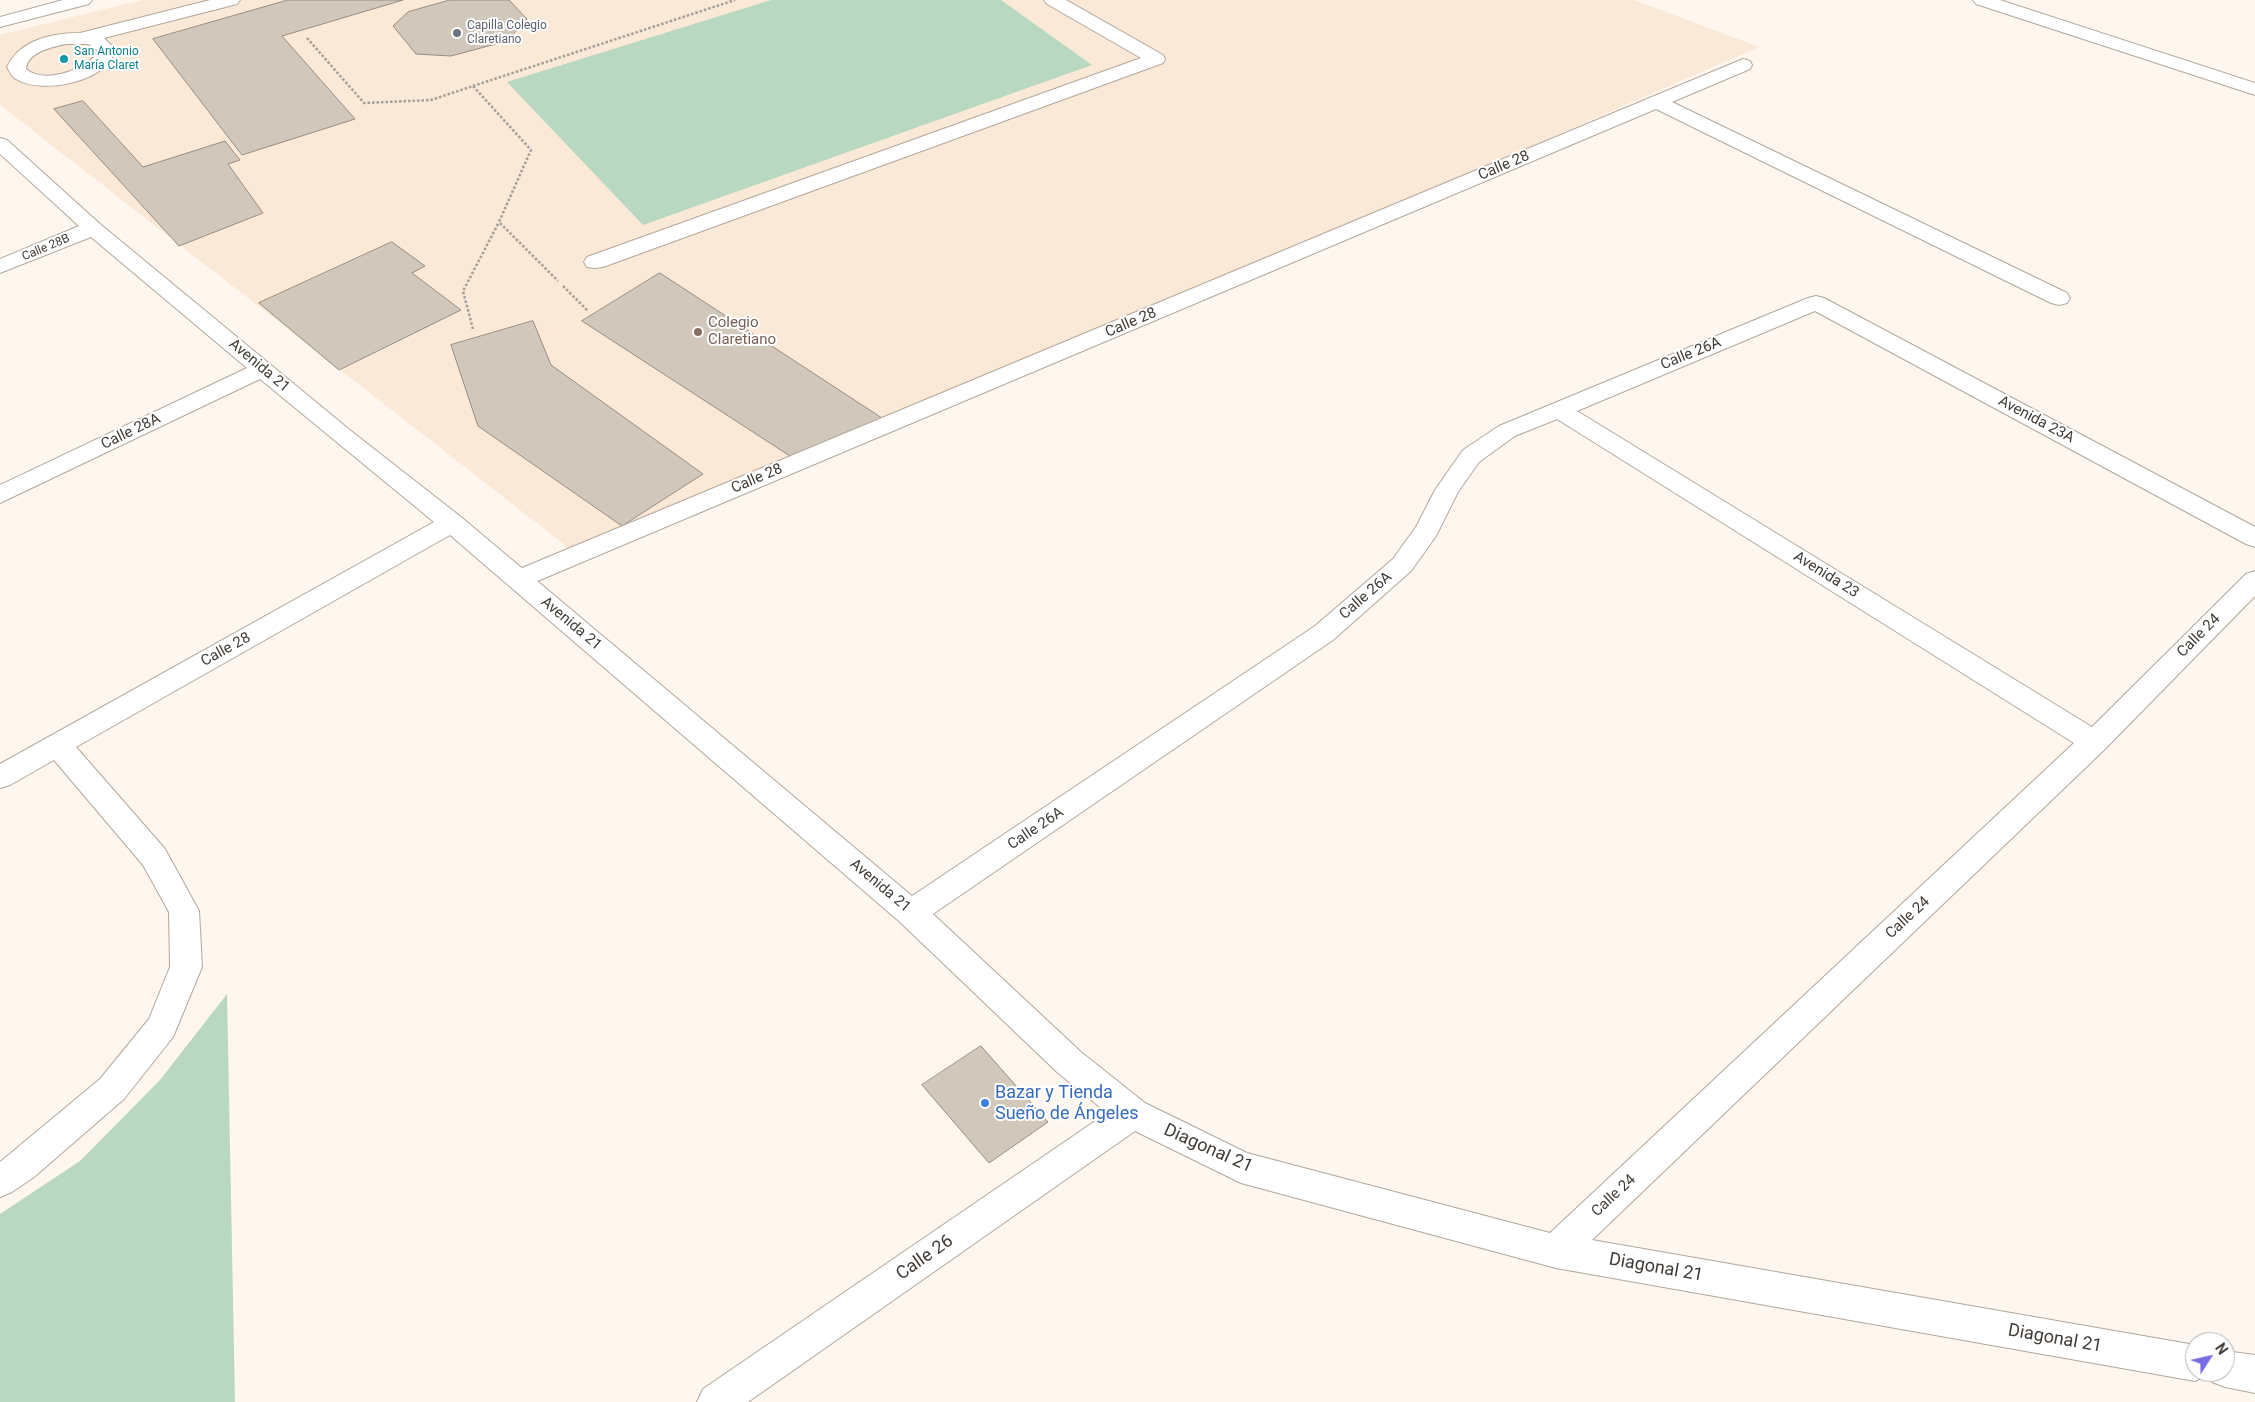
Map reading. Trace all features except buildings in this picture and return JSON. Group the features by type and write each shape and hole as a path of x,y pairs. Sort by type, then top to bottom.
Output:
{"street":[{"path":"0,22 83,0"},
{"path":"81,38 102,43 106,49 104,59 89,70 68,77 41,80 22,76 16,67 18,61 25,54 51,42 81,38 231,0"},
{"path":"596,262 1156,59 1053,0"},
{"path":"1982,0 2004,3 2255,89"},
{"path":"0,55 25,54"},
{"name":"Calle 28","path":"519,579 1743,65"},
{"path":"1657,102 2059,298"},
{"name":"Avenida 21","path":"0,144 93,228 519,579 911,913 1069,1062 1134,1114"},
{"name":"Calle 28B","path":"0,267 93,228"},
{"name":"Calle 26A","path":"911,913 1324,633 1402,565 1427,530 1447,490 1470,456 1507,431 1816,302"},
{"name":"Avenida 23A","path":"1816,302 2255,538"},
{"name":"Calle 28A","path":"0,494 263,369"},
{"name":"Avenida 23","path":"1558,409 2094,742"},
{"name":"Calle 28","path":"0,777 452,524"},
{"name":"Calle 24","path":"1556,1251 2094,742 2255,580"},
{"path":"0,1181 22,1166 112,1089 162,1027 186,967 184,911 154,857 57,744"},
{"name":"Diagonal 21","path":"1134,1114 1241,1167 1556,1251 2185,1361"},
{"name":"Calle 26","path":"716,1402 1134,1114"},
{"path":"2235,1371 2255,1374"}],"path":[{"path":"307,38 364,103 431,100 736,0"},
{"path":"473,86 531,150 499,222 463,291 473,329"},
{"path":"499,222 588,311"}],"shaded area":[{"name":"Colegio Claretiano","path":"142,0 1634,0 1759,47 583,559 0,105 0,35"}],"green space":[{"path":"771,0 1001,0 1092,65 643,225 507,82"},
{"path":"227,994 235,1402 0,1402 0,1214 80,1161 160,1080"}],"place":[{"name":"Capilla Colegio Claretiano","path":"457,33"},
{"name":"San Antonio María Claret","path":"64,59"},
{"name":"Colegio Claretiano","path":"698,332"},
{"name":"Bazar y Tienda Sueño de Ángeles","path":"985,1103"}]}
